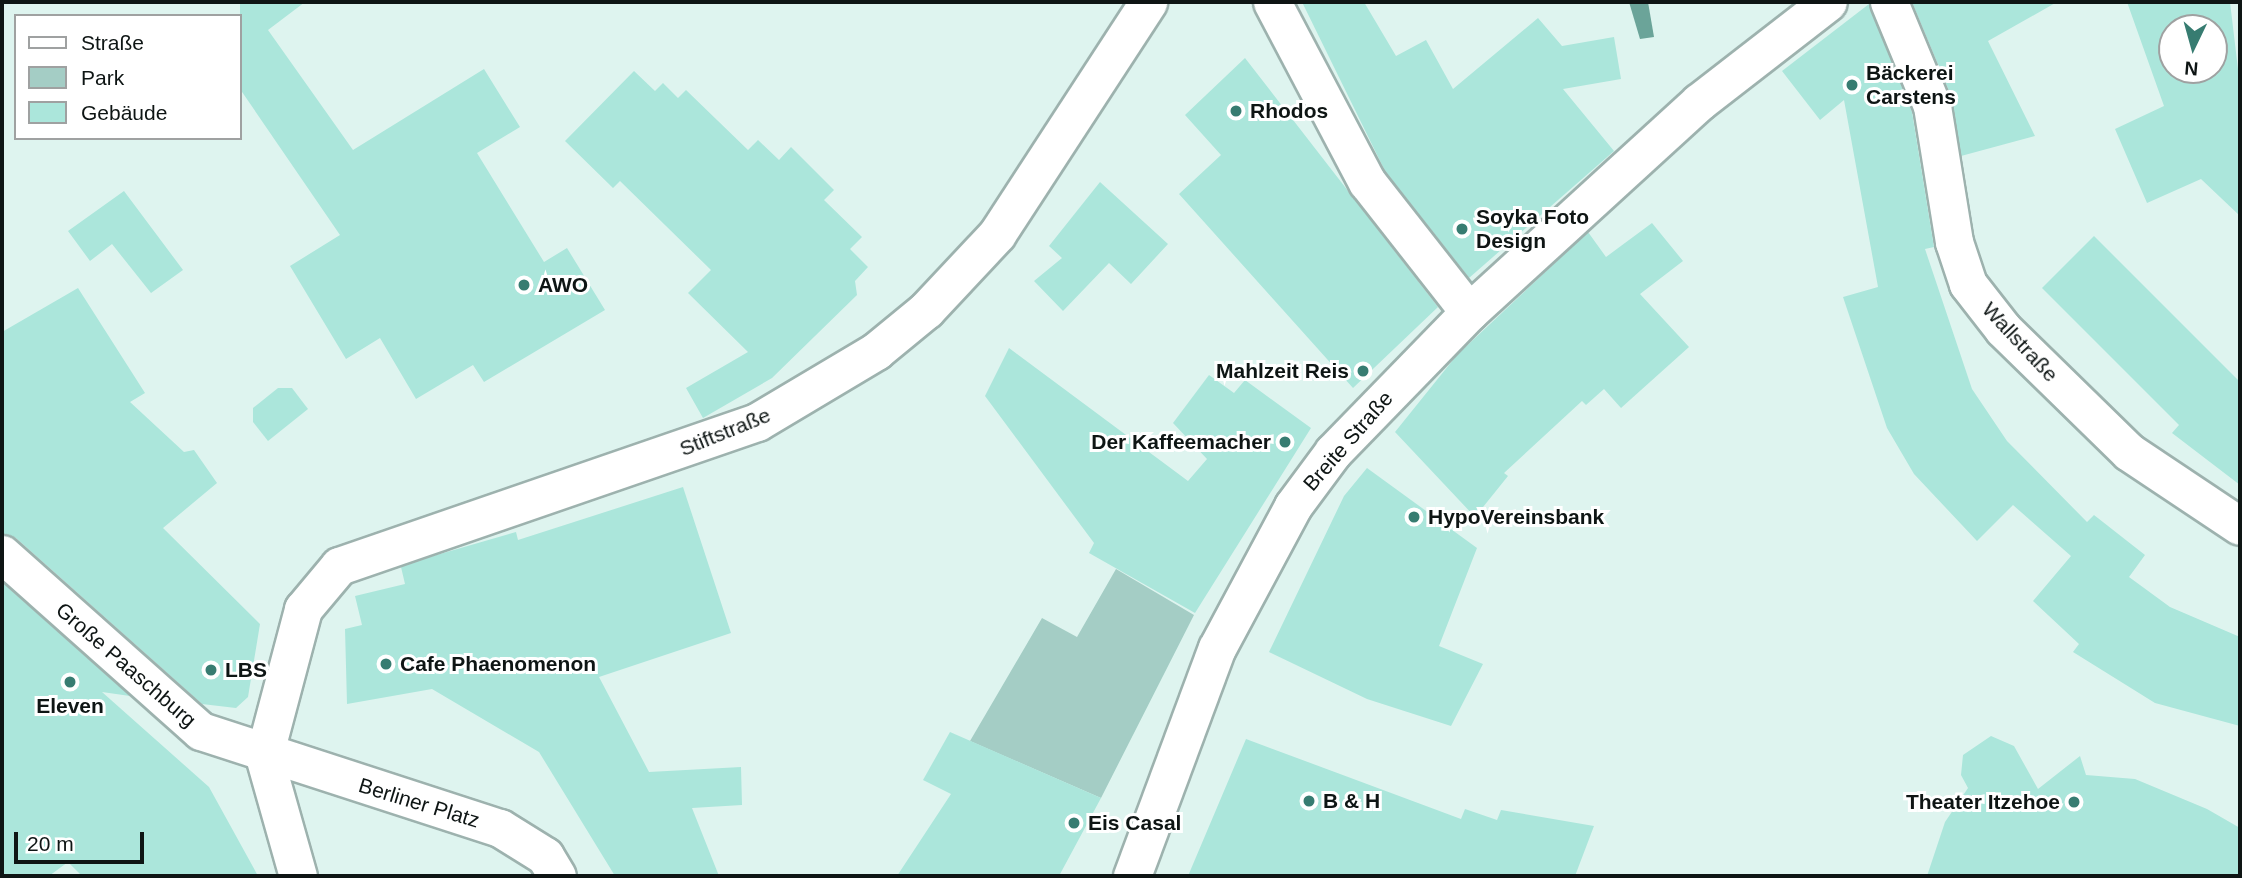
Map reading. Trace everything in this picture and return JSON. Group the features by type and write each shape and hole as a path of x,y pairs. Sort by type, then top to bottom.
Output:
{"street":[{"name":"Stiftstraße","path":"264,756 303,609 339,566 757,422 876,351 926,310 997,234 1148,2"},
{"path":"1272,2 1367,182 1469,312"},
{"name":"Breite Straße","path":"1132,876 1217,648 1293,506 1333,452 1469,312 1699,102 1828,2"},
{"name":"Wallstraße","path":"1888,2 1932,106 1954,242 1968,284 2003,329 2129,452 2240,526"},
{"name":"Große Paaschburg","path":"2,554 173,711 201,731 264,756"},
{"path":"264,756 298,876"},
{"name":"Berliner Platz","path":"264,756 500,828 545,856 557,876"}],"green space":[{"path":"1116,569 1194,615 1101,798 970,741 1042,618 1077,637"}],"shaded area":[{"path":"1629,2 1648,2 1654,37 1640,39"}],"building":[{"path":"240,2 305,2 268,30 353,150 484,69 520,127 477,153 544,262 567,248 605,310 484,382 473,365 416,399 380,338 346,359 290,266 340,235 242,92"},
{"path":"1302,2 1364,2 1396,56 1426,40 1453,89 1538,18 1562,46 1614,37 1621,79 1563,89 1614,151 1469,278 1385,171"},
{"path":"1912,2 2057,2 1988,41 2035,136 1961,156 1952,98"},
{"path":"2127,2 2230,2 2240,86 2240,216 2201,179 2147,203 2115,129 2164,106"},
{"path":"1869,4 1912,112 1934,247 1925,249 1972,389 2007,441 2087,522 2094,515 2145,555 2129,577 2170,607 2240,637 2240,726 2155,703 2073,652 2079,644 2033,601 2071,556 2013,505 1977,541 1914,474 1887,428 1843,297 1878,287 1844,100 1820,120 1782,71"},
{"path":"1245,58 1438,307 1353,388 1179,194 1221,155 1185,115"},
{"path":"634,71 655,91 663,83 678,98 686,90 748,150 758,140 779,160 791,147 834,190 824,200 862,237 850,249 868,267 855,281 857,295 772,378 703,418 686,388 748,352 688,293 711,270 620,181 613,188 565,141"},
{"path":"1100,182 1168,244 1131,284 1109,263 1063,311 1034,281 1062,258 1049,246"},
{"path":"124,191 183,270 151,293 112,244 90,261 68,231"},
{"path":"1652,223 1683,261 1640,294 1689,347 1621,408 1604,389 1586,405 1582,401 1504,473 1508,476 1475,517 1395,432 1457,355 1588,232 1606,257"},
{"path":"2094,236 2240,382 2240,485 2172,433 2179,425 2042,288"},
{"path":"78,288 145,393 130,402 184,452 194,450 217,483 163,528 260,624 248,697 236,708 202,704 16,538 2,534 2,332"},
{"path":"1009,348 1188,481 1207,459 1173,423 1209,375 1234,393 1245,380 1311,428 1195,613 1089,553 1094,543 985,396"},
{"path":"278,388 292,388 308,409 268,441 253,422 253,408"},
{"path":"1367,468 1477,548 1439,646 1483,664 1451,726 1367,699 1269,652 1344,496"},
{"path":"683,487 731,633 599,677 649,772 741,767 742,805 692,808 719,876 615,876 539,752 432,689 347,704 345,629 362,625 355,596 405,584 401,567 433,556 516,532 518,540"},
{"path":"2,582 130,696 102,692 209,787 258,876 82,876 68,862 49,876 2,876"},
{"path":"950,732 1101,798 1059,876 897,876 951,794 923,780"},
{"name":"Theater Itzehoe","path":"1991,736 2014,746 2038,789 2080,756 2086,775 2135,779 2207,809 2240,828 2240,876 1927,876 1945,822 1968,788 1961,775 1963,755"},
{"name":"B & H","path":"1246,739 1461,819 1465,809 1497,820 1501,810 1594,826 1575,876 1188,876"}],"place":[{"name":"Bäckerei Carstens","path":"1852,85"},
{"name":"Rhodos","path":"1236,111"},
{"name":"Soyka Foto Design","path":"1462,229"},
{"name":"AWO","path":"524,285"},
{"name":"Mahlzeit Reis","path":"1363,371"},
{"name":"Der Kaffeemacher","path":"1285,442"},
{"name":"HypoVereinsbank","path":"1414,517"},
{"name":"Cafe Phaenomenon","path":"386,664"},
{"name":"LBS","path":"211,670"},
{"name":"Eleven","path":"70,682"},
{"name":"B & H","path":"1309,801"},
{"name":"Theater Itzehoe","path":"2074,802"},
{"name":"Eis Casal","path":"1074,823"}]}
